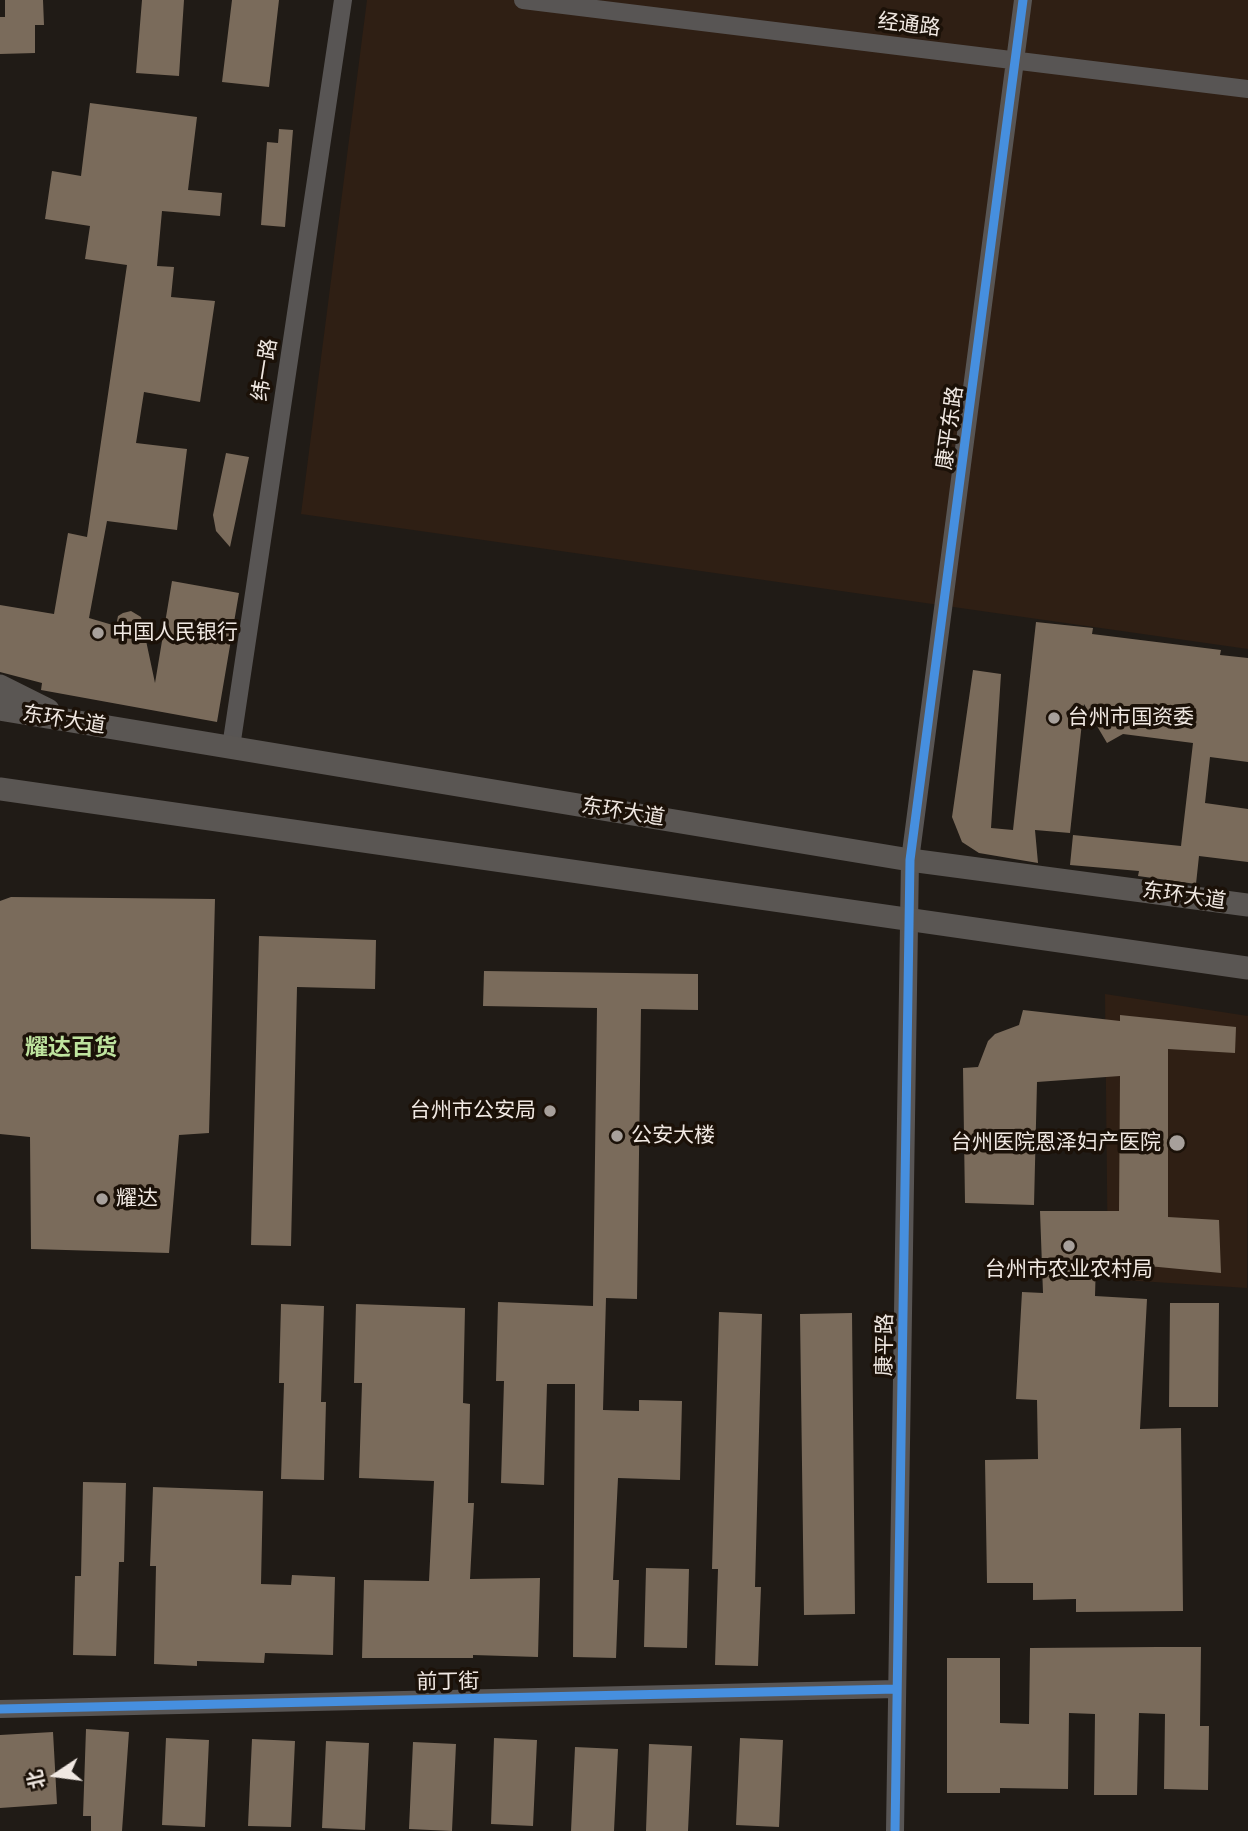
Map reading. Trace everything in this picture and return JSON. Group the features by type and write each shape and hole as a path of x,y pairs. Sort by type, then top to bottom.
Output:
{"main road":[{"path":"0,686 66,720"},
{"name":"东环大道","path":"0,709 910,860 1248,905"},
{"path":"2,790 1248,968"}],"street":[{"name":"纬一路","path":"231,747 344,0"},
{"name":"经通路","path":"523,0 1248,89"},
{"name":"康平东路","path":"910,860 1023,0"},
{"name":"康平路","path":"895,1831 910,860"},
{"name":"前丁街","path":"0,1709 897,1689"}],"shaded area":[{"path":"367,0 1248,0 1248,649 301,514"},
{"name":"台州医院恩泽妇产医院","path":"1105,994 1248,1016 1247,1288 1108,1279"}],"building":[{"path":"5,0 43,0 44,25 35,25 35,53 0,54 0,17 5,17"},
{"path":"142,0 184,0 179,76 136,73"},
{"path":"232,0 279,0 269,87 222,82"},
{"path":"90,103 197,117 188,190 222,193 220,216 162,211 157,266 174,267 171,297 215,301 200,402 144,392 136,443 187,449 177,530 107,521 89,618 116,626 118,616 123,613 131,611 141,617 155,683 172,581 239,593 217,722 41,690 42,683 0,672 0,605 54,614 68,533 87,537 127,265 85,259 90,226 45,219 52,171 81,176"},
{"path":"279,129 293,130 285,227 261,225 267,142 278,143"},
{"path":"226,453 249,457 230,547 216,531 213,515"},
{"path":"1036,622 1093,628 1092,634 1221,650 1220,655 1248,658 1248,762 1210,757 1205,803 1248,809 1248,862 1199,856 1196,884 1138,876 1139,871 1070,865 1073,835 1181,846 1193,743 1123,734 1107,743 1084,704 1070,833 1035,830 1038,863 979,853 962,842 952,817 973,670 1001,674 991,828 1013,830"},
{"name":"耀达百货","path":"11,897 215,899 209,1133 179,1135 169,1253 31,1249 30,1137 0,1134 0,901"},
{"path":"259,936 376,940 375,989 297,987 291,1246 251,1245"},
{"path":"484,971 698,974 698,1010 641,1009 637,1299 606,1298 603,1410 639,1411 639,1400 682,1401 680,1480 618,1478 613,1580 619,1580 616,1658 573,1657 575,1384 547,1384 544,1485 501,1483 504,1381 496,1381 498,1302 593,1306 597,1008 483,1006"},
{"path":"1023,1010 1120,1021 1120,1015 1236,1027 1235,1053 1168,1049 1168,1217 1219,1220 1221,1273 1096,1261 1095,1296 1147,1299 1140,1429 1181,1428 1183,1611 1076,1612 1076,1599 1033,1600 1033,1583 987,1583 985,1460 1038,1459 1037,1400 1016,1399 1022,1292 1043,1293 1040,1211 1119,1211 1120,1076 1037,1082 1034,1205 965,1203 963,1068 978,1067 988,1041 995,1034 1019,1025"},
{"path":"1170,1303 1219,1303 1218,1407 1169,1407"},
{"path":"281,1304 324,1306 321,1402 326,1402 324,1480 281,1479 284,1383 279,1383"},
{"path":"356,1304 465,1308 463,1403 470,1404 468,1503 474,1503 470,1579 540,1578 538,1657 473,1655 473,1658 362,1658 364,1580 429,1581 434,1481 359,1478 362,1383 354,1383"},
{"path":"719,1312 762,1314 755,1587 761,1587 758,1666 715,1665 718,1569 712,1569"},
{"path":"852,1313 855,1614 804,1615 800,1314"},
{"path":"83,1482 126,1483 124,1562 119,1562 116,1656 73,1655 75,1576 81,1576"},
{"path":"153,1487 263,1491 261,1584 291,1585 292,1575 335,1577 333,1655 265,1653 264,1663 197,1661 197,1666 154,1664 156,1566 150,1566"},
{"path":"646,1568 689,1569 687,1648 644,1647"},
{"path":"1201,1647 1200,1726 1209,1726 1208,1790 1164,1789 1165,1714 1139,1713 1137,1795 1094,1795 1095,1714 1069,1713 1068,1789 1000,1788 1000,1793 947,1793 947,1658 1000,1658 1000,1723 1029,1724 1030,1648"},
{"path":"86,1729 129,1732 122,1831 91,1831 91,1816 83,1816"},
{"path":"53,1732 57,1804 0,1808 0,1735"},
{"path":"166,1738 209,1740 205,1827 162,1825"},
{"path":"494,1738 537,1740 533,1826 491,1824"},
{"path":"740,1738 783,1740 779,1827 736,1825"},
{"path":"252,1739 295,1741 291,1827 248,1826"},
{"path":"326,1741 369,1743 365,1830 322,1828"},
{"path":"413,1742 456,1744 452,1831 409,1829"},
{"path":"649,1744 692,1746 688,1831 646,1831"},
{"path":"575,1747 618,1749 614,1831 571,1831"}],"cycle path":[{"path":"895,1831 910,860 1023,0"},
{"path":"0,1709 897,1689"}],"place":[{"name":"中国人民银行","path":"98,633"},
{"name":"台州市国资委","path":"1054,718"},
{"name":"台州市公安局","path":"550,1111"},
{"name":"公安大楼","path":"617,1136"},
{"name":"台州医院恩泽妇产医院","path":"1177,1143"},
{"name":"耀达","path":"102,1199"},
{"name":"台州市农业农村局","path":"1069,1246"}],"district":[{"name":"耀达百货","path":"71,1048"}]}
